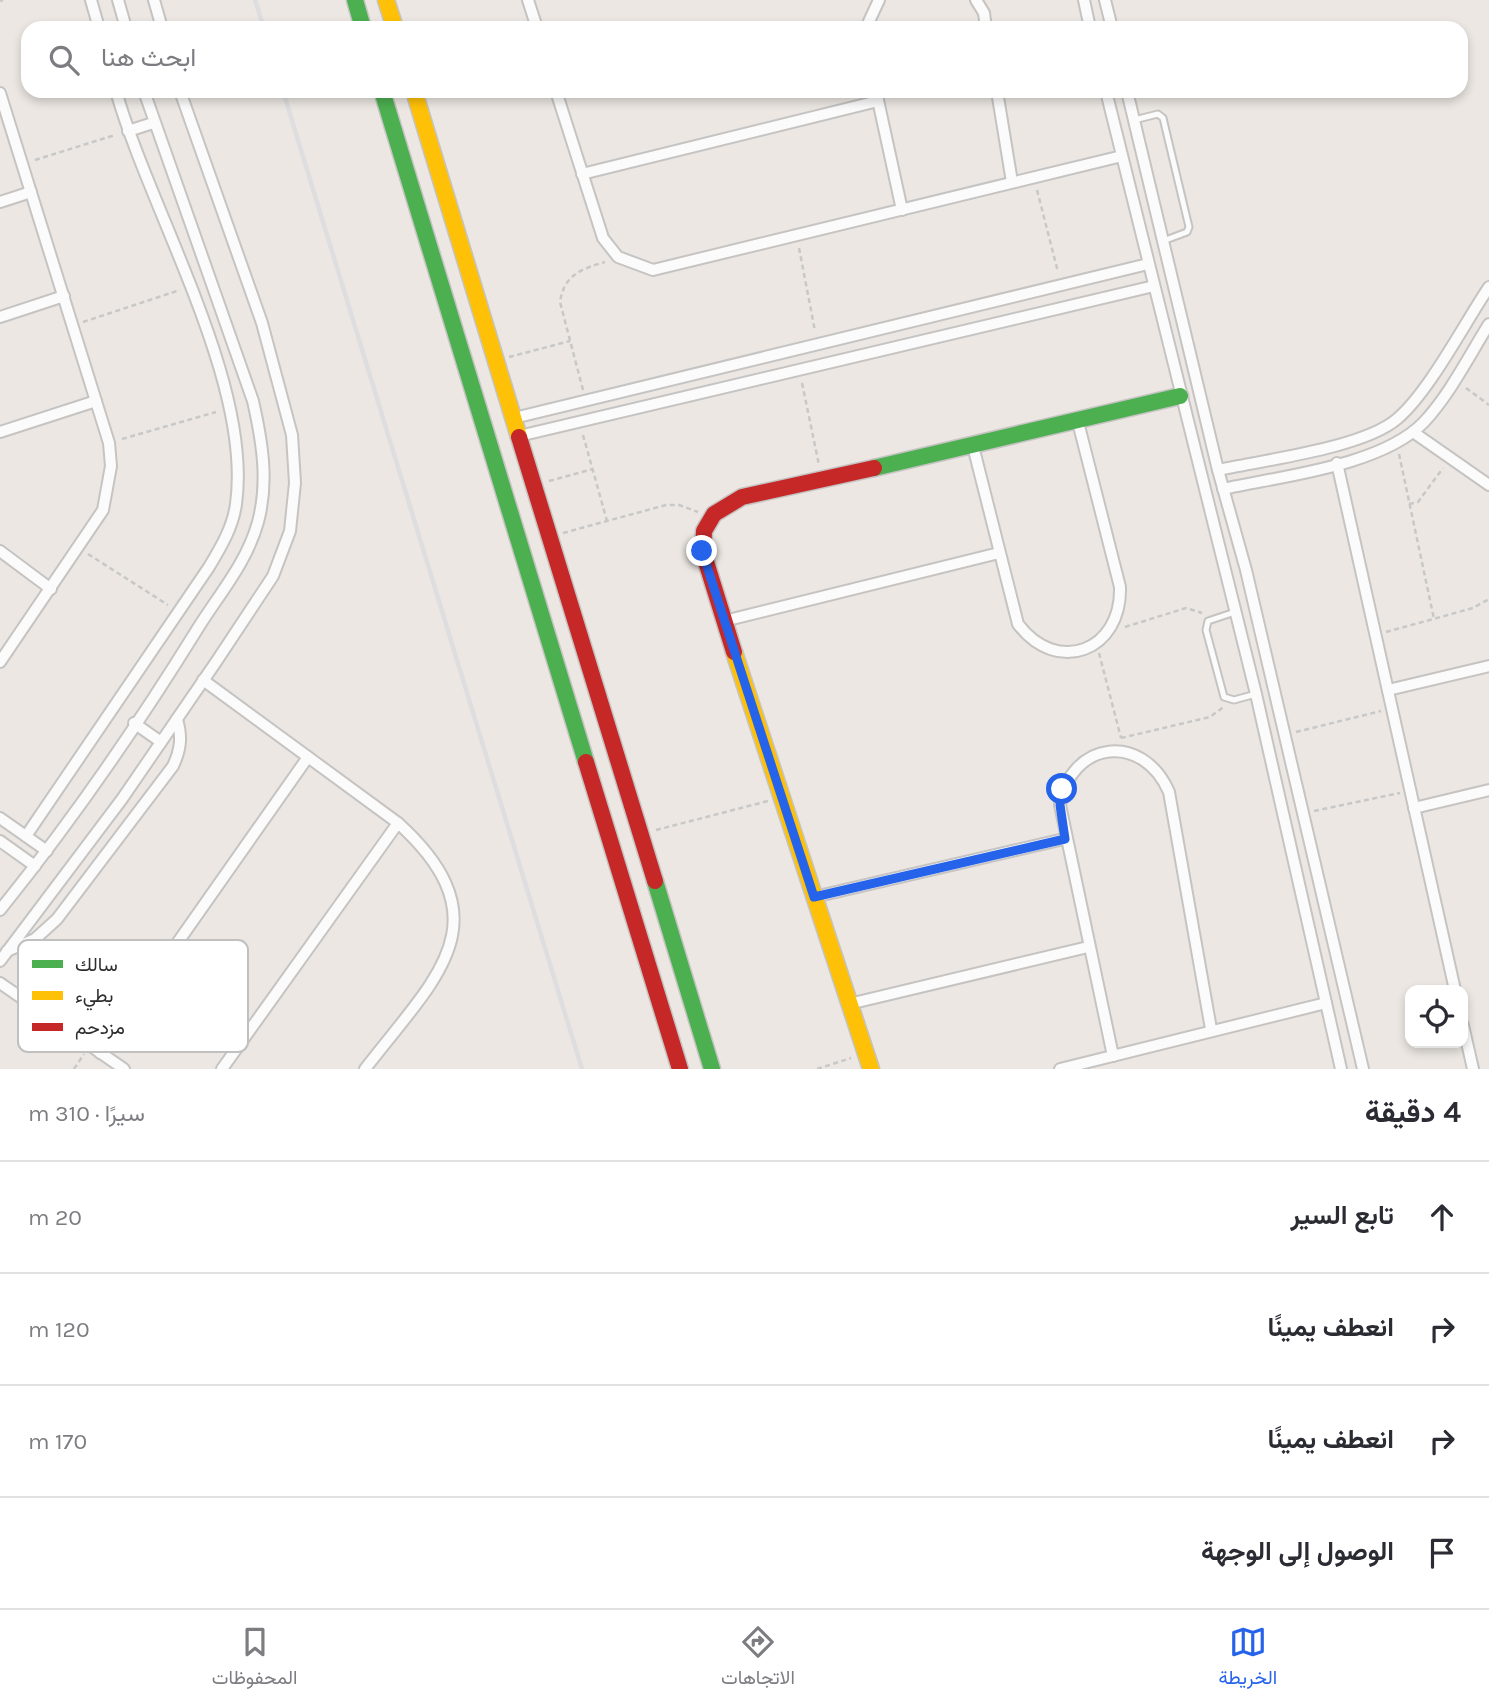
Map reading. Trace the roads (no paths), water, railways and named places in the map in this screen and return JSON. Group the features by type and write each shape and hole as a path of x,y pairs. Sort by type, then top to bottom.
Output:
{"street":[{"path":"91,0 97,21"},
{"path":"118,0 124,21"},
{"path":"154,0 160,21"},
{"path":"355,0 361,21"},
{"path":"386,0 392,21"},
{"path":"528,0 535,21"},
{"path":"869,21 879,0"},
{"path":"976,0 984,13 985,21"},
{"path":"1084,0 1088,21"},
{"path":"1105,0 1110,21"},
{"path":"0,93 109,443 111,466 103,510 0,662"},
{"path":"26,836 180,612 226,538 236,507 239,474 229,408 211,345 128,131 118,98"},
{"path":"0,911 47,851 243,562 258,521 264,484 263,446 253,401 146,98"},
{"path":"0,961 162,742 273,576 290,531 295,483 292,435 262,323 182,98"},
{"path":"384,98 680,1069"},
{"path":"416,98 712,1069"},
{"path":"558,98 603,238 618,257 641,268 666,269 1122,156"},
{"path":"582,174 869,98"},
{"path":"877,98 902,210"},
{"path":"998,98 1012,182"},
{"path":"1108,98 1256,694 1341,1069"},
{"path":"1128,98 1218,470 1246,570 1286,734 1363,1069"},
{"path":"390,118 419,109"},
{"path":"128,131 153,123"},
{"path":"0,202 31,192"},
{"path":"1133,204 1153,199"},
{"path":"514,418 1148,264"},
{"path":"189,287 212,279"},
{"path":"1091,279 1095,299"},
{"path":"519,436 1154,286"},
{"path":"1218,470 1358,439 1383,429 1405,412 1489,287"},
{"path":"0,317 64,296"},
{"path":"1223,489 1378,453 1396,443 1413,432 1446,391 1489,324"},
{"path":"1428,380 1446,391"},
{"path":"871,1069 702,551 707,522 728,501 1078,422 1180,396"},
{"path":"0,432 96,401"},
{"path":"229,408 253,401"},
{"path":"569,405 577,422"},
{"path":"973,446 1012,610 1027,636 1052,651 1067,653 1097,643 1109,632 1117,619 1120,587 1078,422"},
{"path":"1413,432 1489,485"},
{"path":"1277,457 1280,476"},
{"path":"1337,463 1454,985"},
{"path":"0,551 51,589"},
{"path":"724,621 999,553"},
{"path":"1226,576 1246,570"},
{"path":"180,612 200,625"},
{"path":"1388,690 1489,666"},
{"path":"203,680 398,824 419,843 443,874 454,906 453,939 441,970 365,1069"},
{"path":"33,940 57,919 173,766 181,743 177,719"},
{"path":"134,723 162,742"},
{"path":"1113,1056 1065,839 1060,805 1069,775 1094,755 1125,752 1153,765 1169,792 1211,1029"},
{"path":"179,940 308,757"},
{"path":"1414,808 1489,790"},
{"path":"0,818 47,851"},
{"path":"248,1033 398,824"},
{"path":"814,897 1065,839"},
{"path":"613,855 641,840"},
{"path":"0,841 35,866"},
{"path":"7,951 18,946"},
{"path":"849,1004 1088,947"},
{"path":"0,983 18,995"},
{"path":"1060,1069 1211,1029 1326,1003"},
{"path":"1468,1047 1473,1069"},
{"path":"222,1069 234,1052"},
{"path":"100,1053 124,1069"}],"lane":[{"path":"1133,120 1158,114 1163,118 1189,227 1187,232 1163,241"},
{"path":"1235,612 1208,621 1206,630 1215,667 1222,692 1228,700 1256,694"}],"railway":[{"path":"255,0 262,21"},
{"path":"285,98 582,1069"}]}
